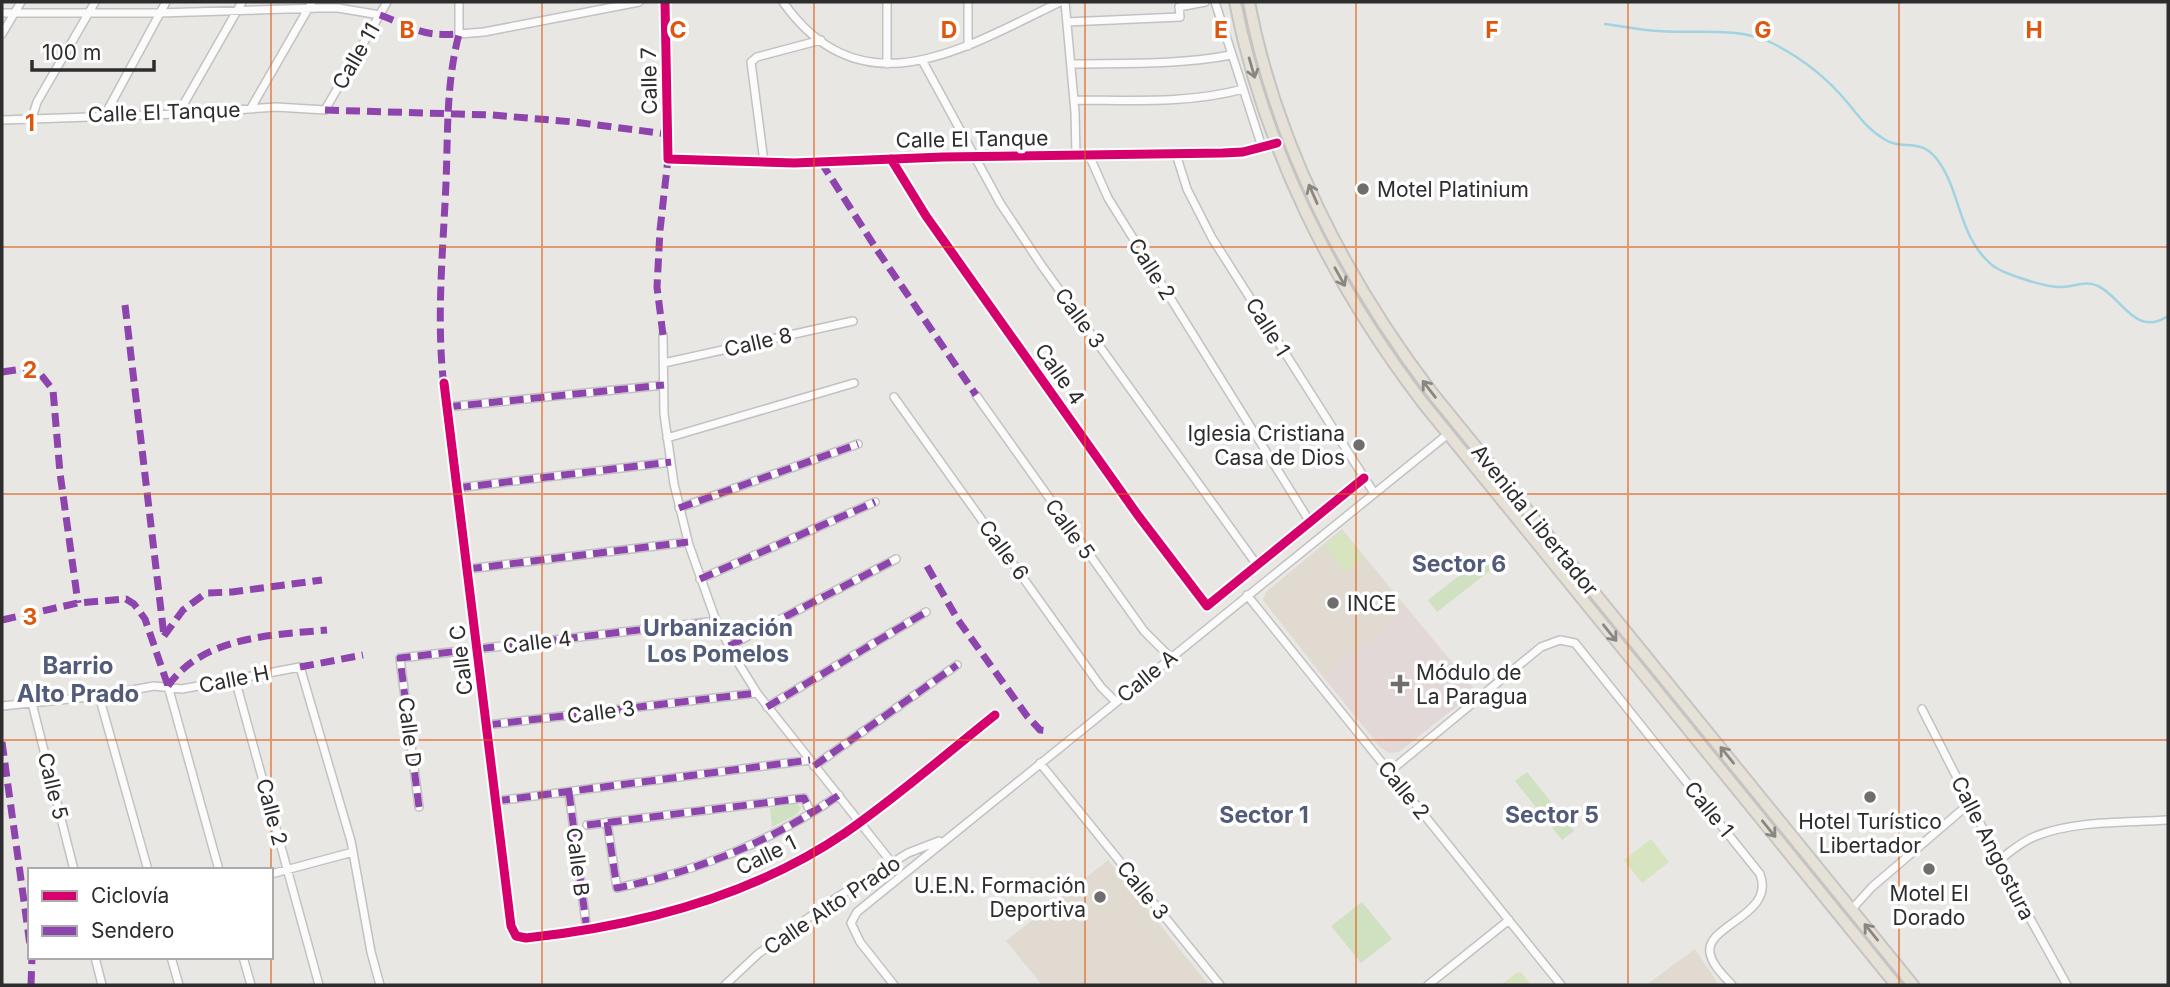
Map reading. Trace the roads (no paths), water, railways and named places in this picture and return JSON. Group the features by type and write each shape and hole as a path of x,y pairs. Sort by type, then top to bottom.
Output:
{"main road":[{"name":"Avenida Libertador","path":"1249,2 1261,53 1299,164 1331,233 1391,335 1458,425 1913,985"},
{"name":"Avenida Libertador","path":"1236,8 1254,77 1277,143 1312,226 1348,292 1394,364 1896,985"},
{"path":"1448,434 1458,425"}],"street":[{"path":"2,34 21,2"},
{"path":"32,118 37,102 95,2"},
{"path":"105,115 166,2"},
{"path":"178,114 242,2"},
{"name":"Calle 11","path":"325,110 387,2"},
{"path":"459,2 459,34 484,32 639,2"},
{"path":"577,2 578,13"},
{"name":"Calle 7","path":"665,2 667,159"},
{"path":"783,2 821,40 853,59 887,64 922,60 968,46 1063,2 1071,64 1076,155"},
{"path":"887,2 887,64"},
{"path":"968,2 968,46"},
{"path":"1067,22 1180,17 1179,7 1205,2"},
{"path":"1215,2 1262,147"},
{"path":"1229,2 1236,8"},
{"path":"2,13 160,13 237,11 310,5 380,15"},
{"path":"251,108 310,5"},
{"path":"764,162 751,61 757,57 821,40"},
{"path":"1071,64 1167,62 1231,55"},
{"name":"Calle 3","path":"922,60 990,188 1042,266 1257,565"},
{"path":"1074,100 1170,100 1211,97 1243,89"},
{"name":"Calle El Tanque","path":"2,120 178,114 251,108 325,110"},
{"name":"Calle El Tanque","path":"667,159 764,162 1176,154 1233,152 1277,143"},
{"name":"Calle 1","path":"1176,154 1187,188 1217,246 1374,493"},
{"name":"Calle 2","path":"1089,155 1108,198 1310,523"},
{"name":"Calle 4","path":"891,159 934,227 1137,514 1207,606 1230,587"},
{"name":"Calle 8","path":"664,363 853,320"},
{"path":"663,335 670,462 688,542 716,621 767,707 892,863"},
{"name":"Calle C","path":"444,383 514,934"},
{"path":"667,438 854,383"},
{"path":"447,407 664,385"},
{"name":"Calle 5","path":"976,395 1144,631 1170,657"},
{"name":"Calle 6","path":"894,397 1101,687 1115,701"},
{"name":"Calle A","path":"894,985 859,942 851,923 857,912 1448,434"},
{"path":"679,508 858,444"},
{"path":"457,488 670,462"},
{"path":"1230,587 1364,478"},
{"path":"700,579 875,502"},
{"path":"468,569 688,542"},
{"path":"1277,549 1288,562"},
{"path":"729,646 896,559"},
{"name":"Calle 2","path":"1230,587 1243,598 1390,772 1561,985"},
{"path":"767,707 926,612"},
{"name":"Calle 4","path":"400,658 716,621"},
{"name":"Calle 1","path":"1390,772 1536,651 1548,643 1565,640 1575,643 1760,874 1763,888 1760,899 1710,946 1713,961 1732,985"},
{"name":"Calle D","path":"400,658 419,807"},
{"path":"496,802 812,763 957,665"},
{"name":"Calle H","path":"2,704 99,696 154,686 182,689 300,667 354,852"},
{"name":"Calle 2","path":"235,679 319,985"},
{"path":"168,686 218,868"},
{"name":"Calle 3","path":"486,725 757,693"},
{"path":"99,696 147,868"},
{"name":"Calle 5","path":"32,703 73,868"},
{"name":"Calle Angostura","path":"1922,709 2067,985"},
{"name":"Calle 1","path":"514,934 526,939 587,931 663,914 721,895 800,859 860,822 995,715"},
{"name":"Calle 3","path":"1040,762 1220,985"},
{"name":"Calle B","path":"569,792 587,931"},
{"path":"607,822 617,888 654,880 706,863 811,813 839,795"},
{"path":"587,825 804,798 811,813"},
{"path":"1852,909 1872,887 1970,803"},
{"path":"1999,860 2028,839 2046,832 2168,820"},
{"name":"Calle Alto Prado","path":"729,984 758,954 803,920 892,863 923,846 947,838"},
{"path":"273,874 354,852 371,952 380,985"},
{"path":"1428,985 1509,920"},
{"path":"96,959 102,985"},
{"path":"172,959 179,985"},
{"path":"244,959 251,985"}],"waterway":[{"path":"1605,24 1657,31 1745,34 1772,43 1822,76 1878,135 1897,144 1923,148 1936,158 1951,185 1972,241 1992,265 2015,276 2046,285 2062,287 2094,284 2107,291 2138,319 2147,322 2168,316"}],"place":[{"name":"Motel Platinium","path":"1363,189"},
{"name":"Iglesia Cristiana Casa de Dios","path":"1359,445"},
{"name":"INCE","path":"1333,603"},
{"name":"Módulo de La Paragua","path":"1400,684"},
{"name":"Hotel Turístico Libertador","path":"1870,797"},
{"name":"Motel El Dorado","path":"1929,869"},
{"name":"U.E.N. Formación Deportiva","path":"1100,897"}],"district":[{"name":"Sector 6","path":"1459,564"},
{"name":"Urbanización Los Pomelos","path":"718,641"},
{"name":"Barrio Alto Prado","path":"78,679"},
{"name":"Sector 1","path":"1264,815"},
{"name":"Sector 5","path":"1552,815"}]}
